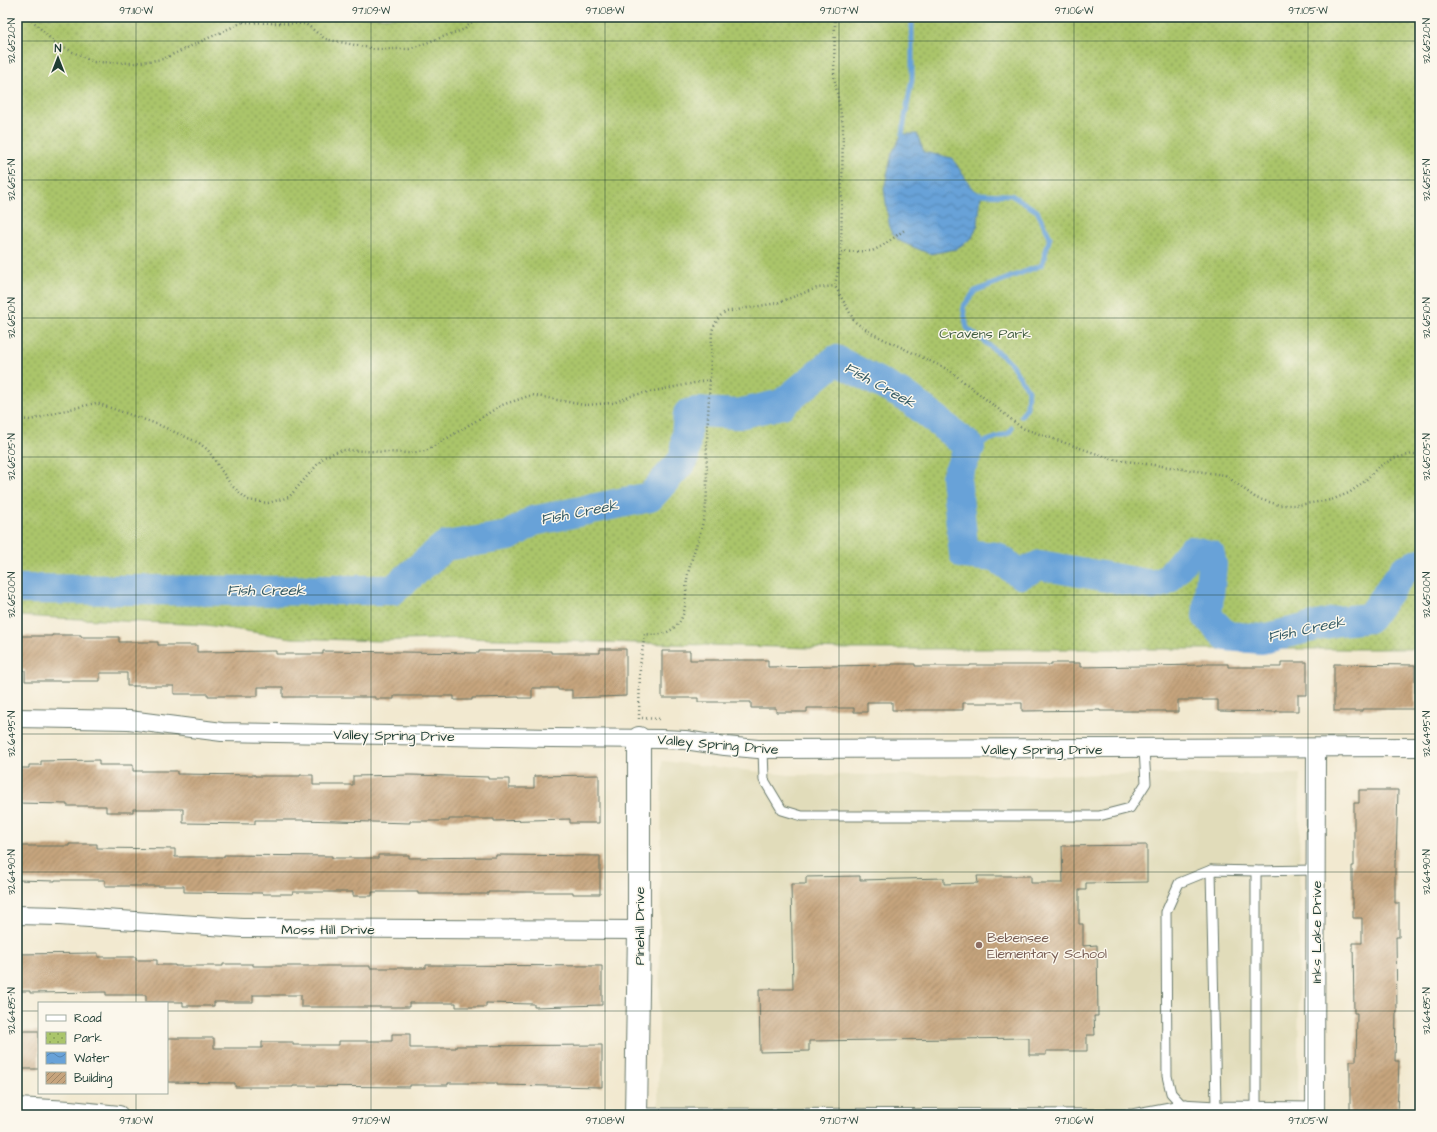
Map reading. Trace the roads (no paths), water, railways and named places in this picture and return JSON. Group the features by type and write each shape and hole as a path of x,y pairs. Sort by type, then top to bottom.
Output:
{"street":[{"name":"Valley Spring Drive","path":"17,718 129,720 222,732 545,738 639,728 685,740 725,746 763,749 1420,747"},
{"name":"Pinehill Drive","path":"636,1114 639,930 639,728"},
{"name":"Inks Lake Drive","path":"1315,1111 1316,748"},
{"name":"Moss Hill Drive","path":"17,915 58,916 242,928 639,930"},
{"path":"17,1107 119,1115"}],"lane":[{"path":"763,749 764,780 782,810 802,816 1099,816 1130,808 1146,783 1144,748"},
{"path":"1315,1111 1181,1104 1171,1092 1167,1076 1166,912 1179,883 1211,870 1256,872 1316,870"},
{"path":"1211,870 1216,1106"},
{"path":"1256,872 1256,1107"},
{"path":"636,1114 1132,1114 1186,1104"}],"water":[{"path":"902,134 917,134 924,152 952,158 972,188 981,194 978,224 972,238 956,249 930,254 899,241 890,230 884,189 892,153"}],"waterway":[{"path":"904,139 902,134 912,79 912,17"},
{"path":"976,194 1011,195 1037,211 1050,237 1042,265 975,291 963,307 967,328 1010,362 1028,390 1027,407 1021,416"},
{"name":"Fish Creek","path":"17,589 248,591 393,590 445,546 509,536 533,521 650,497 684,459 688,414 697,412 738,414 782,404 836,360 910,399 970,447 956,477 964,554 996,557 1021,574 1040,565 1152,585 1166,581 1191,551 1210,555 1212,565 1207,616 1226,636 1262,639 1338,621 1369,618 1404,570 1420,563"},
{"path":"970,447 1009,433 1012,428"}],"place":[{"name":"Bebensee Elementary School","path":"979,945"}],"park label":[{"name":"Cravens Park","path":"985,333"}]}
